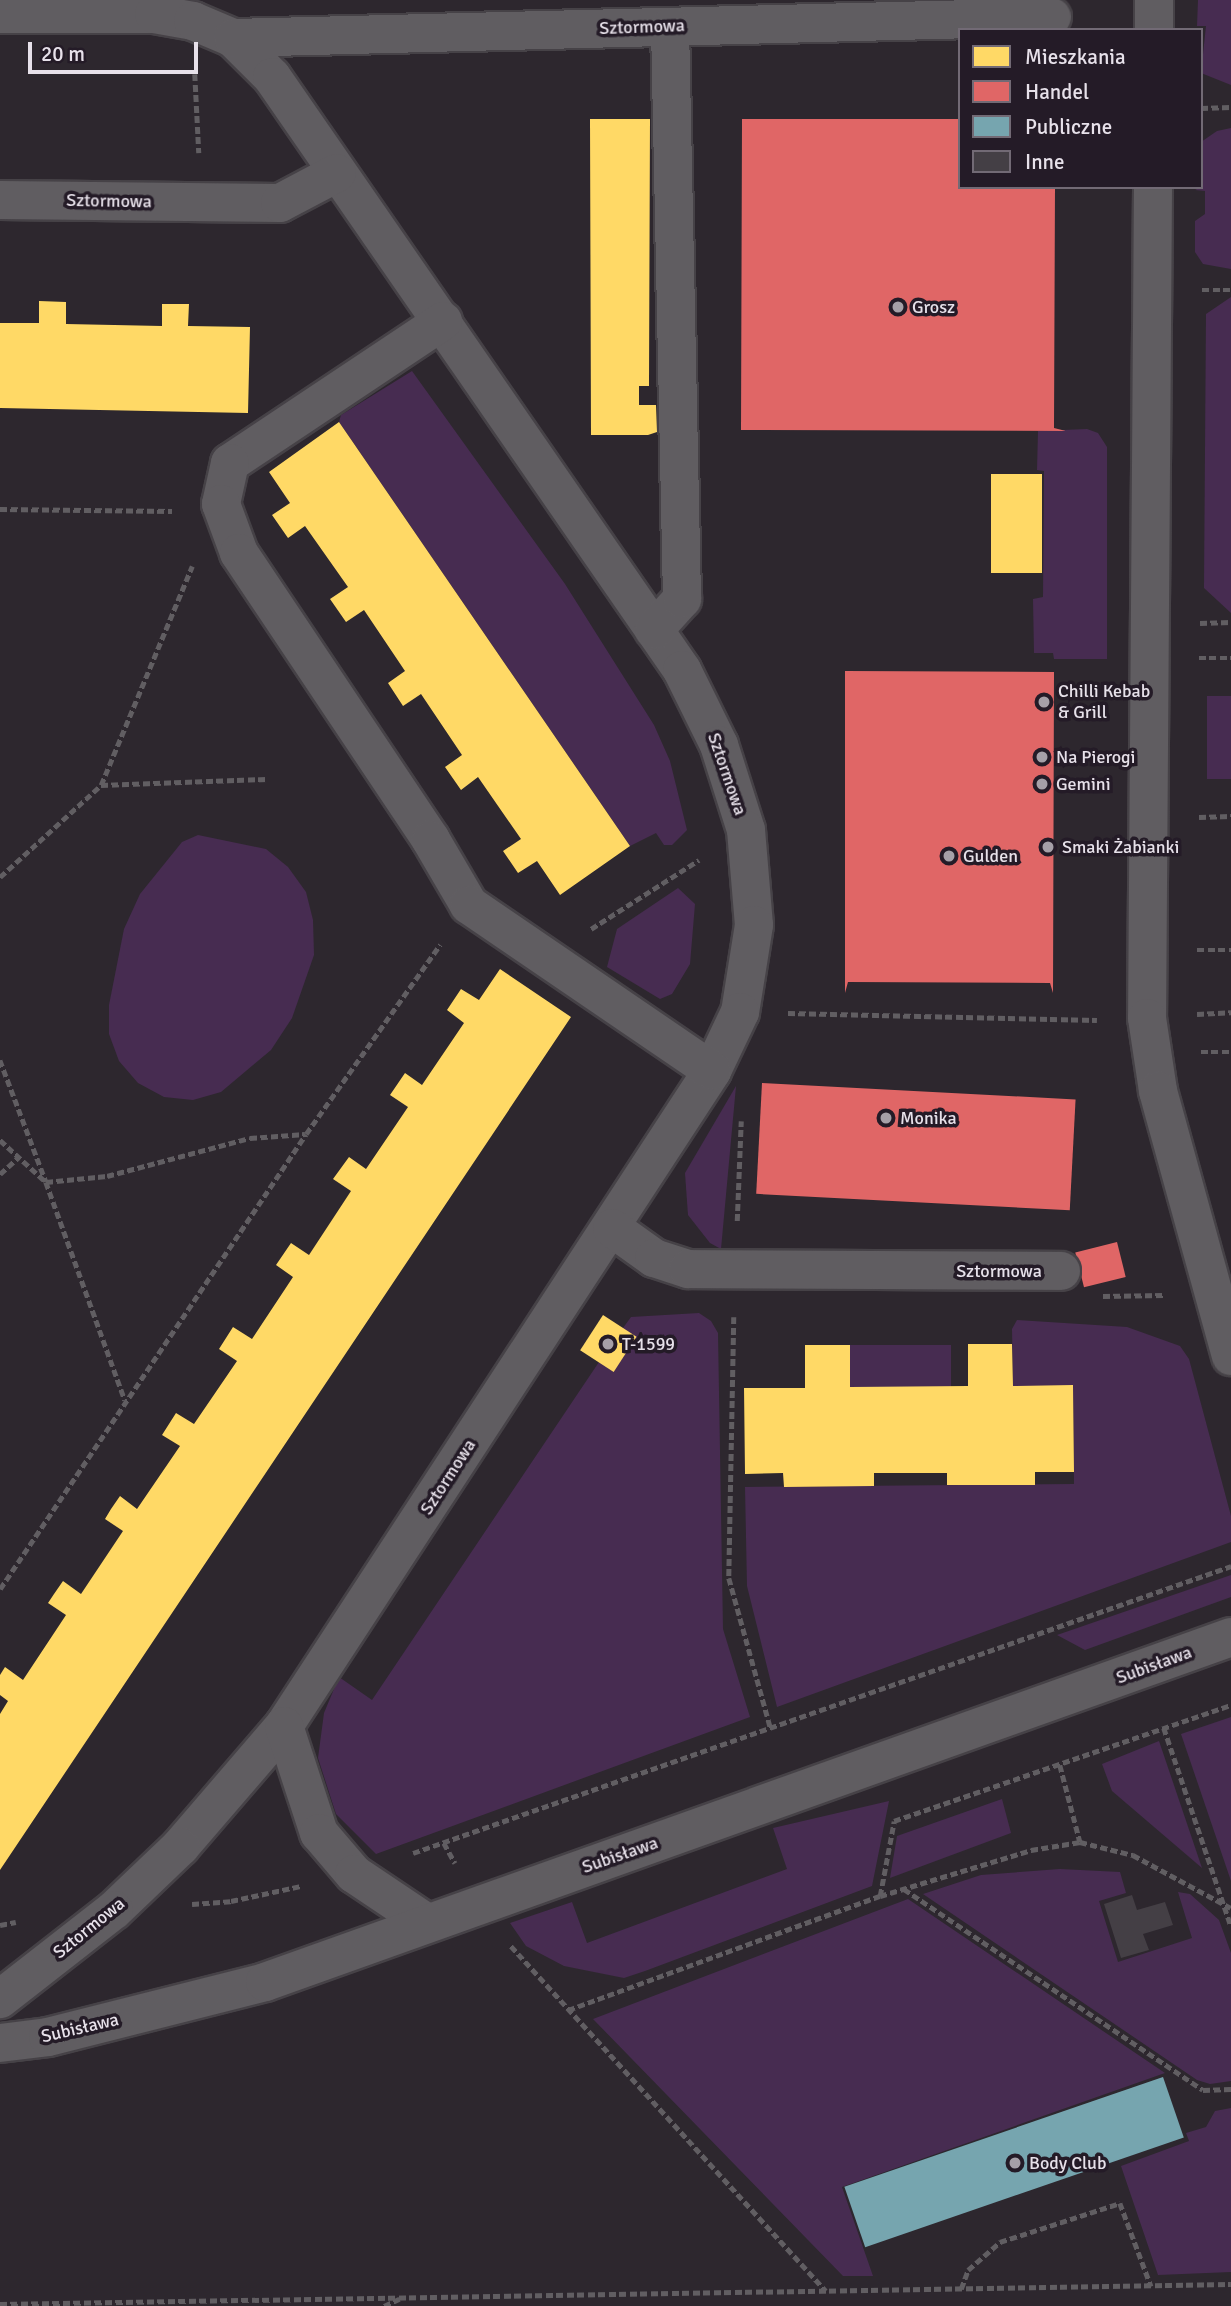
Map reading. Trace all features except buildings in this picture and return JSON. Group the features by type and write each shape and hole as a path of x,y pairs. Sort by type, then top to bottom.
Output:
{"street":[{"path":"1154,0 1154,28"},
{"name":"Sztormowa","path":"0,14 154,14 193,21 233,38 272,77 682,670 719,745 746,830 754,925 740,1012 712,1071 612,1228 284,1726 180,1847 114,1910 0,1999"},
{"name":"Sztormowa","path":"233,38 1052,17"},
{"path":"653,630 682,599 670,27"},
{"name":"Sztormowa","path":"0,200 280,203 337,173"},
{"path":"1153,189 1147,1017 1158,1091 1231,1356"},
{"path":"443,321 230,463 221,504 239,553 431,840 469,905 712,1071"},
{"name":"Sztormowa","path":"612,1228 654,1258 688,1269 1061,1271"},
{"name":"Subisława","path":"0,2043 48,2037 265,1982 1231,1637"},
{"path":"284,1726 319,1833 354,1874 427,1923"}],"path":[{"path":"193,21 201,202"},
{"path":"1203,108 1231,107"},
{"path":"1210,290 1231,290"},
{"path":"0,509 175,510 221,504"},
{"path":"0,877 101,785 221,504"},
{"path":"1207,658 1231,658"},
{"path":"101,785 267,779"},
{"path":"699,845 702,871"},
{"path":"546,958 701,858"},
{"path":"0,1588 306,1134 469,905"},
{"path":"740,1012 1062,1021 1231,1012"},
{"path":"0,1060 125,1401"},
{"path":"741,1112 729,1578 771,1728"},
{"path":"0,1140 46,1182 107,1176 250,1138 306,1134"},
{"path":"0,1174 19,1157"},
{"path":"114,1910 231,1902 354,1874 1231,1566"},
{"path":"880,1896 894,1821 1231,1705"},
{"path":"1164,1728 1231,1926"},
{"path":"1060,1765 1080,1842"},
{"path":"568,2010 903,1888 1031,1850 1080,1842 1133,1856 1222,1900 1231,1908"},
{"path":"444,1843 478,1905 568,2010 827,2292"},
{"path":"903,1888 1203,2090 1231,2089"},
{"path":"0,1925 27,1920"},
{"path":"961,2289 968,2270 1000,2242 1120,2203 1152,2286"},
{"path":"0,2304 1231,2284"},
{"path":"384,2306 401,2298"}],"shaded area":[{"path":"1198,0 1231,0 1231,85 1203,74 1206,26 1197,26"},
{"path":"1231,128 1231,269 1203,264 1195,252 1195,221 1205,214 1205,191 1195,190 1203,189 1203,141 1217,131"},
{"path":"1231,297 1231,613 1204,588 1206,314"},
{"path":"412,371 565,584 654,725 670,761 687,830 672,845 664,845 656,833 630,846 339,422 341,415"},
{"path":"1087,429 1098,433 1107,447 1107,659 1054,659 1053,653 1034,653 1033,599 1043,597 1044,471 1037,470 1038,431"},
{"path":"1207,696 1231,696 1231,779 1207,779"},
{"path":"198,835 266,849 288,867 306,892 313,920 314,955 292,1018 271,1050 221,1092 193,1100 164,1097 138,1083 119,1061 109,1034 109,1005 124,929 140,894 182,842"},
{"path":"678,888 695,904 690,964 672,994 660,999 607,967 617,929"},
{"path":"736,1086 721,1249 710,1243 688,1215 685,1173"},
{"path":"699,1313 711,1321 718,1333 723,1629 750,1717 376,1854 336,1814 318,1758 324,1713 339,1677 372,1700 599,1362 614,1371 623,1328 631,1317"},
{"path":"1017,1320 1127,1327 1180,1346 1189,1359 1231,1516 1231,1542 777,1707 747,1586 745,1487 1074,1484 1073,1386 1013,1386 1012,1329"},
{"path":"850,1345 951,1345 951,1387 850,1387"},
{"path":"1231,1575 1231,1597 1085,1650 1057,1635"},
{"path":"1231,1717 1231,1881 1181,1734"},
{"path":"1159,1741 1202,1868 1112,1791 1102,1764"},
{"path":"1002,1799 1011,1833 890,1878 897,1836"},
{"path":"889,1801 872,1886 624,1978 564,1966 526,1946 510,1923 572,1902 587,1943 787,1869 773,1828"},
{"path":"1060,1869 1120,1872 1126,1893 1099,1901 1118,1962 1192,1938 1178,1892 1190,1894 1219,1920 1231,1953 1231,2081 1210,2084 1197,2080 923,1894 981,1875"},
{"path":"908,1899 1165,2073 842,2187 873,2276 843,2276 593,2019"},
{"path":"1231,2108 1231,2272 1158,2275 1121,2166 1189,2141 1186,2133 1206,2127 1215,2111"}],"place":[{"name":"Grosz","path":"898,307"},
{"name":"Chilli Kebab & Grill","path":"1044,702"},
{"name":"Na Pierogi","path":"1042,757"},
{"name":"Gemini","path":"1042,784"},
{"name":"Smaki Żabianki","path":"1048,847"},
{"name":"Gulden","path":"949,856"},
{"name":"Monika","path":"886,1118"},
{"name":"T-1599","path":"608,1344"},
{"name":"Body Club","path":"1015,2163"}]}
